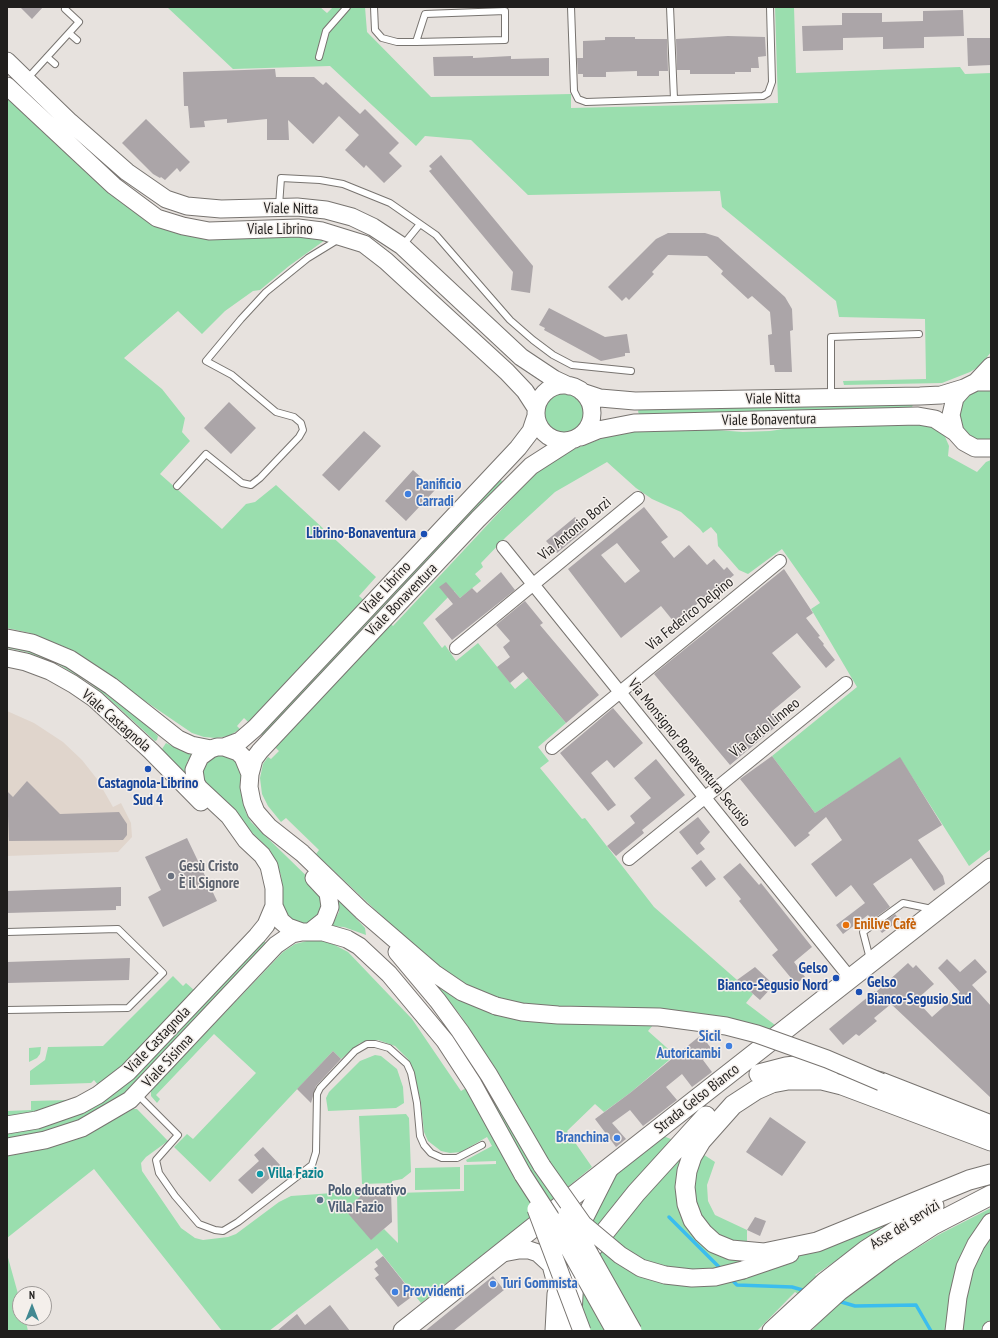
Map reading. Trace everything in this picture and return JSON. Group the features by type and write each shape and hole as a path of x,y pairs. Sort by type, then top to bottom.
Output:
{"main road":[{"name":"Viale Nitta","path":"7,61 70,122 126,172 166,199 187,206 214,209 297,207 326,210 352,217 373,227 402,246 521,357 554,379 575,389 600,398 635,401 941,395 977,384 991,366"},
{"name":"Viale Librino","path":"7,86 114,186 157,218 184,226 209,230 298,228 322,230 344,236 364,244 386,261 507,372 525,391 536,412 531,431 518,448 255,728 246,737 205,752 197,762 194,770 196,783 199,788 229,816 246,840"},
{"path":"955,432 951,419 952,406 958,394 977,384"},
{"path":"558,386 575,389 589,400 592,414 590,425 575,439 559,441 549,437 539,427 536,412 540,398 548,390 558,386"},
{"name":"Viale Bonaventura","path":"250,774 254,759 269,742 384,619 531,466 575,439 598,430 634,423 918,416 935,419 955,432 964,442 971,446 980,449 991,448"},
{"path":"7,638 32,643 70,659 111,686 178,739 191,745 233,749 244,757 250,774 249,786 252,802 256,812 274,832 295,861 326,890 329,897 329,913 321,925 306,932 288,927 281,921 274,906 274,888 269,866 262,855 246,840"},
{"name":"Viale Castagnola","path":"7,658 26,662 50,672 73,684 95,699 151,751 189,791 223,822 246,840"},
{"path":"274,832 302,853 362,911 448,984 475,998 496,1006 522,1012 659,1017 726,1026 757,1034 828,1059 881,1082 991,1125"},
{"name":"Strada Gelso Bianco","path":"404,1331 611,1166 991,868"},
{"name":"Viale Castagnola","path":"7,1125 37,1120 68,1110 98,1095 128,1072 257,936 266,925 274,906"},
{"path":"362,911 438,1001 489,1074 542,1166 574,1228 633,1331"},
{"name":"Viale Sisinna","path":"7,1147 45,1140 82,1128 115,1110 137,1094 276,945 292,934 323,932 347,939 359,946 371,956 427,1019 445,1041 473,1084 523,1175"},
{"path":"571,1331 574,1279 580,1263 636,1193 725,1095 752,1077 781,1068 803,1066 823,1067 881,1082"},
{"path":"745,1261 731,1250 714,1243 703,1233 693,1220 687,1204 685,1187 687,1171 692,1156 701,1141 733,1105 756,1090 772,1083 788,1080 822,1080 859,1090 991,1141"},
{"path":"542,1166 584,1224 620,1255 641,1268 665,1274 692,1278 715,1277 764,1253 818,1242 969,1180 991,1174"},
{"path":"556,1294 570,1246 611,1166"},
{"path":"523,1175 582,1331"},
{"path":"523,1175 558,1229 616,1331"},
{"name":"Asse dei servizi","path":"832,1286 866,1250 900,1226 928,1209 991,1177"},
{"name":"Asse dei servizi","path":"832,1286 890,1253 933,1225 991,1195"},
{"path":"554,1331 556,1294 551,1219 554,1211 562,1217 568,1226 570,1246"},
{"path":"954,1331 960,1288 966,1267 974,1250 991,1222"},
{"path":"503,1253 529,1250 538,1253 545,1258 555,1276"},
{"path":"772,1331 811,1304 832,1286"},
{"path":"795,1331 811,1304"}],"street":[{"name":"Via Antonio Borzì","path":"456,648 638,498"},
{"name":"Via Monsignor Bonaventura Secusio","path":"503,547 851,979"},
{"name":"Via Federico Delpino","path":"552,748 619,691 780,561"},
{"name":"Via Carlo Linneo","path":"629,859 846,683"}],"lane":[{"path":"319,57 326,31 347,7"},
{"path":"374,7 375,30 382,38 397,42 416,42 505,40 504,11 425,14 416,42"},
{"path":"571,7 574,91 578,99 586,102 764,96 768,94 772,82 770,7"},
{"path":"670,7 674,99"},
{"path":"26,80 79,22 65,9"},
{"path":"69,32 77,40"},
{"path":"47,56 55,64"},
{"path":"279,208 281,178 320,180 343,184 390,204 436,235 452,251 510,320 553,355 572,364 631,371"},
{"path":"402,246 420,224"},
{"path":"177,486 206,454 242,483 251,485 260,478 299,437 303,430 301,423 294,417 276,412 232,375 206,361 266,292 308,258 344,236"},
{"path":"831,398 831,337 919,334"},
{"path":"871,963 864,932 903,903 937,911"},
{"path":"7,932 118,929 163,973 128,1008 7,1010"},
{"path":"137,1094 178,1135 156,1160 159,1173 175,1196 199,1224 215,1230 223,1230 238,1222 312,1164 316,1152 317,1094 320,1088 355,1051 367,1044 375,1044 389,1048 407,1064 411,1072 418,1103 420,1136 424,1145 432,1153 442,1158 457,1158 482,1145"}],"shaded area":[{"path":"7,711 34,723 63,742 82,760 97,779 113,807 121,803 131,823 132,837 118,852 7,856"}],"green space":[{"path":"167,7 320,7 327,13 333,7 365,7 367,32 431,97 571,94 571,108 778,103 775,7 794,7 796,73 960,67 965,74 991,73 991,352 980,366 970,372 942,383 844,385 843,381 926,379 925,319 839,317 836,301 722,207 720,191 528,195 471,140 425,136 416,146 330,66 233,69"},
{"path":"7,94 147,218 295,234 325,240 289,266 260,290 253,291 225,311 202,334 178,311 124,358 162,389 185,418 182,432 190,441 160,474 222,529 246,504 255,502 276,485 376,577 359,596 374,609 499,479 501,480 503,483 380,615 393,626 541,469 572,450 603,438 633,431 703,429 743,432 770,431 804,426 928,425 943,432 949,446 948,456 977,472 986,462 991,460 991,849 969,866 900,758 815,813 772,756 857,687 811,609 820,603 782,549 748,574 739,570 718,546 717,534 711,527 703,533 681,512 652,499 636,488 607,462 555,492 506,537 481,563 483,567 475,574 481,581 460,598 454,591 423,623 442,648 445,645 456,661 478,643 515,689 528,678 566,723 538,747 549,761 540,768 582,819 585,818 654,907 753,994 746,1003 775,1025 754,1039 664,1012 648,1031 675,1055 630,1093 604,1112 595,1104 567,1131 592,1167 530,1218 421,1303 377,1248 269,1331 222,1331 94,1169 7,1238 7,1156 57,1145 84,1136 133,1109 137,1109 168,1141 146,1157 141,1163 142,1171 181,1228 195,1238 203,1240 228,1237 236,1234 279,1202 291,1196 360,1191 360,1197 371,1239 384,1229 398,1243 397,1193 464,1191 464,1165 496,1164 496,1161 467,1162 466,1160 492,1146 487,1137 461,1152 450,1153 441,1151 428,1141 424,1132 421,1103 413,1070 408,1059 395,1046 378,1040 360,1043 341,1059 333,1051 210,1182 174,1147 187,1134 193,1139 256,1073 214,1034 156,1095 160,1099 157,1103 151,1096 151,1090 283,952 295,944 307,941 325,940 348,952 412,1019 461,1091 496,1070 461,1016 436,985 438,983 472,990 437,968 316,854 319,850 286,818 281,822 268,806 262,794 260,778 263,764 268,757 271,759 279,751 244,718 237,726 240,729 229,736 216,738 204,737 192,733 79,656 30,633 7,628"},
{"path":"984,388 991,389 991,440 983,441 972,438 964,432 959,422 959,406 969,393"},
{"path":"563,391 575,395 581,401 585,413 581,425 575,431 563,435 551,431 545,425 541,413 545,401 551,395"},
{"path":"913,403 912,408 640,415 638,412 639,408"},
{"path":"7,642 47,653 122,703 158,736 157,740 155,741 106,696 88,682 56,663 26,652 7,648"},
{"path":"166,743 193,754 187,762 186,777 162,749"},
{"path":"220,753 233,756 242,772 242,794 246,813 251,822 320,889 323,912 310,924 292,922 283,911 281,875 270,850 205,787 201,766 206,760"},
{"path":"339,900 365,928 366,935 344,927 331,926 339,912"},
{"path":"263,940 267,944 126,1092 92,1115 57,1130 7,1140 7,1132 72,1116"},
{"path":"173,976 183,986 186,983 194,990 122,1067 98,1085 94,1080 91,1083 30,1085 30,1071 45,1060 48,1047 103,1046"},
{"path":"41,1047 40,1054 37,1058 29,1062 29,1048"},
{"path":"375,1055 381,1056 397,1069 403,1087 404,1103 396,1108 328,1111 326,1098 329,1092 360,1061"},
{"path":"70,1100 40,1111 7,1117 7,1111 31,1110 31,1101"},
{"path":"406,1114 409,1118 411,1172 402,1179 392,1181 392,1183 362,1184 359,1116"},
{"path":"663,1136 692,1147 715,1162 707,1185 708,1201 715,1215 747,1230 747,1245 774,1266 900,1217 815,1275 848,1297 896,1261 940,1234 991,1208 991,1214 971,1271 991,1232 991,1331 811,1331 829,1313 795,1292 757,1331 577,1331 566,1274 615,1174"},
{"path":"460,1167 460,1189 415,1190 415,1168"},
{"path":"7,1254 16,1286 12,1286 12,1326 27,1326 28,1331 7,1331"}],"building":[{"path":"20,7 43,7 32,19"},
{"path":"963,10 964,36 924,37 924,48 883,49 883,37 843,38 843,50 803,51 802,26 842,25 842,13 882,13 882,22 923,21 923,11"},
{"path":"728,36 765,37 766,56 758,57 759,68 751,68 751,72 735,72 735,74 690,74 690,70 677,70 676,39"},
{"path":"605,37 667,39 668,71 659,71 659,76 637,76 637,71 606,72 606,77 583,77 583,74 578,74 577,58 583,58 583,41 605,40"},
{"path":"967,38 991,38 991,65 968,66"},
{"path":"473,56 473,58 511,56 511,59 549,58 549,76 434,76 433,57"},
{"path":"275,69 276,77 314,77 323,85 326,82 360,114 365,109 399,143 389,153 402,166 384,183 366,165 364,168 345,150 359,135 339,116 313,144 288,120 289,140 267,140 267,119 227,123 227,119 204,121 205,127 190,128 188,106 184,106 183,72"},
{"path":"146,119 190,162 180,172 177,168 165,180 153,174 122,143"},
{"path":"441,155 533,266 530,293 511,290 513,272 429,171 432,169 429,166"},
{"path":"668,233 705,233 718,237 785,297 792,309 793,330 790,331 792,372 775,372 774,365 770,365 768,335 772,334 770,312 752,296 748,299 721,274 723,271 707,256 668,255 652,272 654,274 629,300 626,297 622,301 608,287 656,239"},
{"path":"549,308 605,337 627,334 630,353 625,353 625,356 601,361 544,330 545,328 539,325"},
{"path":"229,402 256,428 231,454 204,428"},
{"path":"364,431 381,446 339,491 322,475"},
{"path":"413,470 435,490 406,521 385,501"},
{"path":"644,507 668,537 661,542 674,558 689,545 707,565 714,559 724,570 727,567 734,575 674,622 661,606 621,638 568,569","holes":["617,543 640,571 625,583 601,555"]},
{"path":"575,517 586,529 557,553 546,541"},
{"path":"784,569 813,613 806,618 820,636 818,637 824,644 823,645 835,660 826,668 797,633 772,653 801,687 771,712 780,723 730,765 654,674"},
{"path":"501,572 515,590 452,640 435,619 453,604 439,587 446,582 460,598 472,588 477,593"},
{"path":"525,601 543,623 540,625 599,695 566,723 523,672 510,683 497,667 510,657 503,647 510,641 496,625"},
{"path":"613,708 643,743 614,768 607,760 591,773 616,805 608,811 560,753"},
{"path":"772,756 815,813 900,757 942,825 918,840 943,876 945,884 934,891 911,858 873,884 890,907 872,920 868,915 843,934 836,925 865,903 851,885 836,897 811,864 842,840 826,817 808,833 810,835 795,847 740,779"},
{"path":"656,759 685,795 642,830 644,833 616,856 607,846 635,823 630,816 651,798 634,778"},
{"path":"27,781 60,814 119,812 127,824 127,835 123,840 9,841 7,791 13,797"},
{"path":"698,817 710,832 700,843 705,849 697,855 679,832"},
{"path":"187,838 217,901 163,927 148,897 161,890 145,857"},
{"path":"701,860 716,879 706,887 691,868"},
{"path":"740,863 759,885 761,883 812,947 794,962 805,977 796,984 772,955 778,950 739,901 741,899 723,877"},
{"path":"121,887 121,906 116,906 116,910 7,913 7,891"},
{"path":"895,914 900,920 882,933 877,927"},
{"path":"130,958 129,980 7,983 7,962"},
{"path":"947,959 960,972 975,959 987,972 972,985 991,1006 991,1098 891,1004 874,1018 877,1021 859,1036 856,1034 843,1045 829,1029 875,991 876,992 908,963 913,968 916,965 934,984 916,1000 932,1017 960,992 938,968"},
{"path":"755,967 774,985 760,1000 737,980"},
{"path":"701,1035 714,1052 703,1060 712,1072 692,1087 682,1074 666,1087 677,1100 643,1126 630,1110 612,1123 626,1139 616,1147 595,1119 630,1093"},
{"path":"333,1051 341,1059 316,1086 311,1103 297,1089"},
{"path":"770,1117 806,1142 782,1176 746,1152"},
{"name":"Villa Fazio","path":"263,1147 282,1167 252,1194 238,1180 259,1161 254,1155"},
{"path":"360,1191 391,1191 392,1222 371,1240 345,1210 360,1197"},
{"path":"755,1217 766,1221 760,1236 747,1230"},
{"path":"383,1256 414,1295 398,1307 375,1278 379,1275 374,1269 378,1266 375,1262"},
{"path":"493,1276 504,1290 453,1331 425,1331"},
{"path":"330,1305 350,1331 277,1331 297,1314 305,1325"}],"waterway":[{"path":"669,1217 722,1270"},
{"path":"731,1279 737,1285 792,1287 806,1291"},
{"path":"838,1301 855,1306 916,1305 931,1331"}],"place":[{"name":"Panificio Carradi","path":"408,494"},
{"name":"Librino-Bonaventura","path":"424,534"},
{"name":"Castagnola-Librino Sud 4","path":"148,769"},
{"name":"Gesù Cristo È il Signore","path":"171,876"},
{"name":"Enilive Cafè","path":"846,925"},
{"name":"Gelso Bianco-Segusio Nord","path":"836,978"},
{"name":"Gelso Bianco-Segusio Sud","path":"859,992"},
{"name":"Sicil Autoricambi","path":"729,1046"},
{"name":"Branchina","path":"617,1138"},
{"name":"Villa Fazio","path":"260,1174"},
{"name":"Polo educativo Villa Fazio","path":"320,1200"},
{"name":"Turi Gommista","path":"493,1284"},
{"name":"Provvidenti","path":"395,1292"}]}
